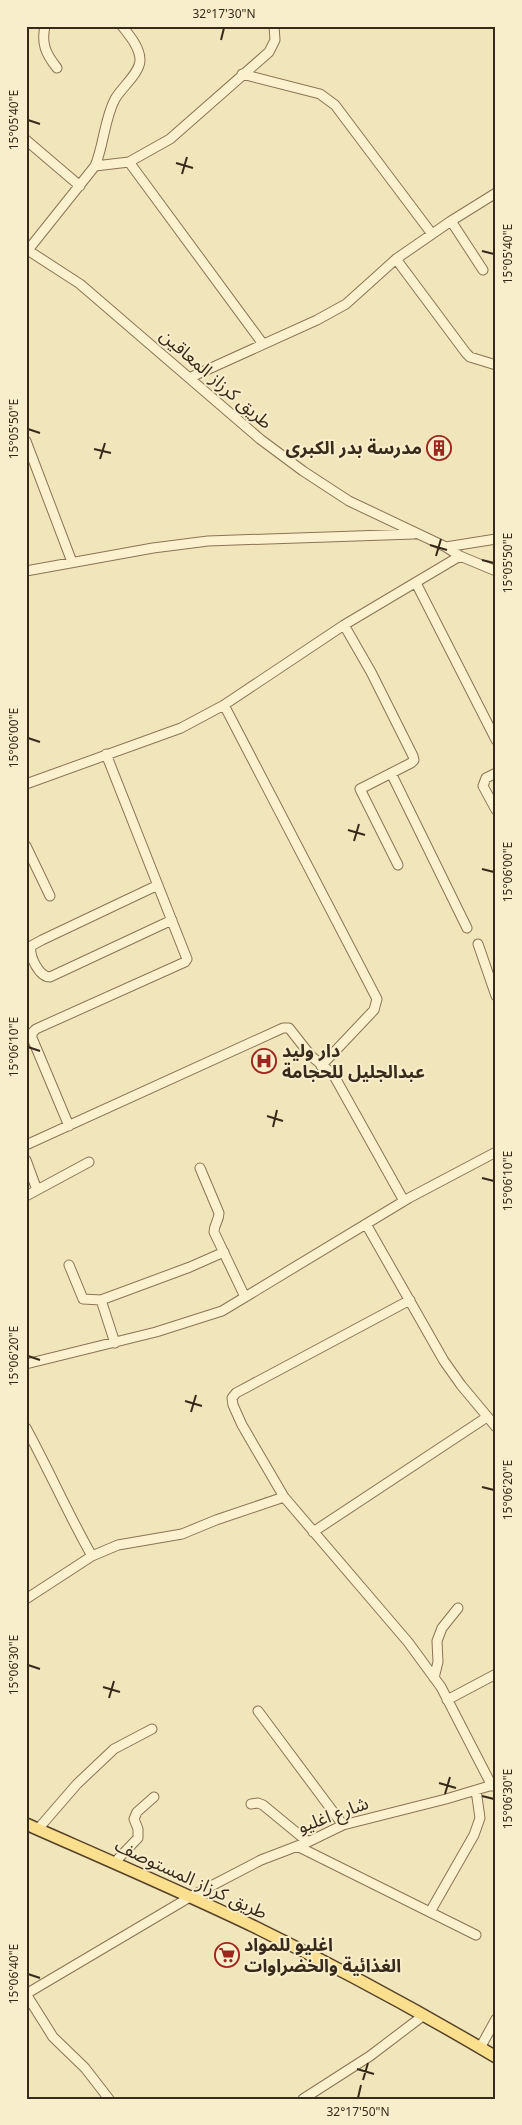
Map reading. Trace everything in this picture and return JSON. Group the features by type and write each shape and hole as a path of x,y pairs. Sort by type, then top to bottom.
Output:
{"main road":[{"name":"طريق كرزاز المستوصف","path":"26,1824 115,1862 264,1932 424,2015 496,2057"}],"street":[{"path":"45,26 44,49 57,68"},
{"path":"27,250 95,166 108,117 115,99 136,72 140,62 138,52 122,26"},
{"path":"95,166 129,162 170,139 269,52 275,40 274,26"},
{"path":"242,74 320,94 334,105 432,234"},
{"path":"26,140 80,186"},
{"path":"129,162 263,344"},
{"path":"189,378 317,320 346,304 396,259 496,193"},
{"path":"451,221 483,270"},
{"name":"طريق كرزاز المعاقين","path":"27,250 80,284 260,439 303,470 349,501 446,547 460,556 496,570"},
{"path":"396,259 466,353 470,357 496,365"},
{"path":"26,440 72,562"},
{"path":"26,572 153,548 208,541 417,534"},
{"path":"446,547 496,539"},
{"path":"26,784 181,728 224,704 344,625 460,556"},
{"path":"416,583 496,740"},
{"path":"344,625 371,672 414,760 360,789 398,865"},
{"path":"224,704 377,1000 374,1010 321,1066"},
{"path":"69,1126 32,1038 32,1033 36,1029 185,962 188,956 106,754"},
{"path":"391,772 467,928"},
{"path":"496,773 486,778 483,786 496,810"},
{"path":"26,846 50,896"},
{"path":"158,885 42,940 31,946 30,953 42,974 50,977 172,920"},
{"path":"478,944 496,996"},
{"path":"26,1145 283,1028 289,1028 311,1056 333,1074 404,1201"},
{"path":"26,1364 156,1332 222,1311 404,1201 496,1152"},
{"path":"26,1160 37,1190"},
{"path":"26,1196 89,1162"},
{"path":"200,1168 219,1210 219,1219 214,1225 214,1232 245,1297"},
{"path":"366,1224 444,1361 496,1427"},
{"path":"69,1265 83,1299 101,1300 190,1267 224,1252"},
{"path":"101,1300 115,1343"},
{"path":"410,1300 236,1393 232,1398 233,1405 284,1497 408,1642 434,1678 494,1785"},
{"path":"313,1532 487,1417"},
{"path":"26,1428 48,1468 69,1515 92,1556"},
{"path":"26,1599 92,1556 129,1542 182,1534 216,1520 284,1497"},
{"path":"434,1678 438,1662 437,1641 442,1628 458,1608"},
{"path":"447,1700 496,1674"},
{"path":"258,1711 342,1825"},
{"path":"38,1829 77,1784 114,1749 152,1729"},
{"name":"شارع اغليو","path":"26,1994 190,1897 261,1860 308,1842 342,1825 494,1785"},
{"path":"430,1912 474,1834 480,1818 476,1790"},
{"path":"115,1862 138,1838 138,1829 134,1819 137,1812 154,1797"},
{"path":"251,1804 258,1803 263,1805 308,1842"},
{"path":"297,1846 476,1935"},
{"path":"26,1994 53,2037 85,2068 109,2099"},
{"path":"303,2099 370,2056 424,2015"},
{"path":"480,2048 496,2018"}],"place":[{"name":"مدرسة بدر الكبرى","path":"439,448"},
{"name":"دار وليد عبدالجليل للحجامة","path":"264,1061"},
{"name":"اغليو للمواد الغذائية والخضراوات","path":"227,1955"}]}
